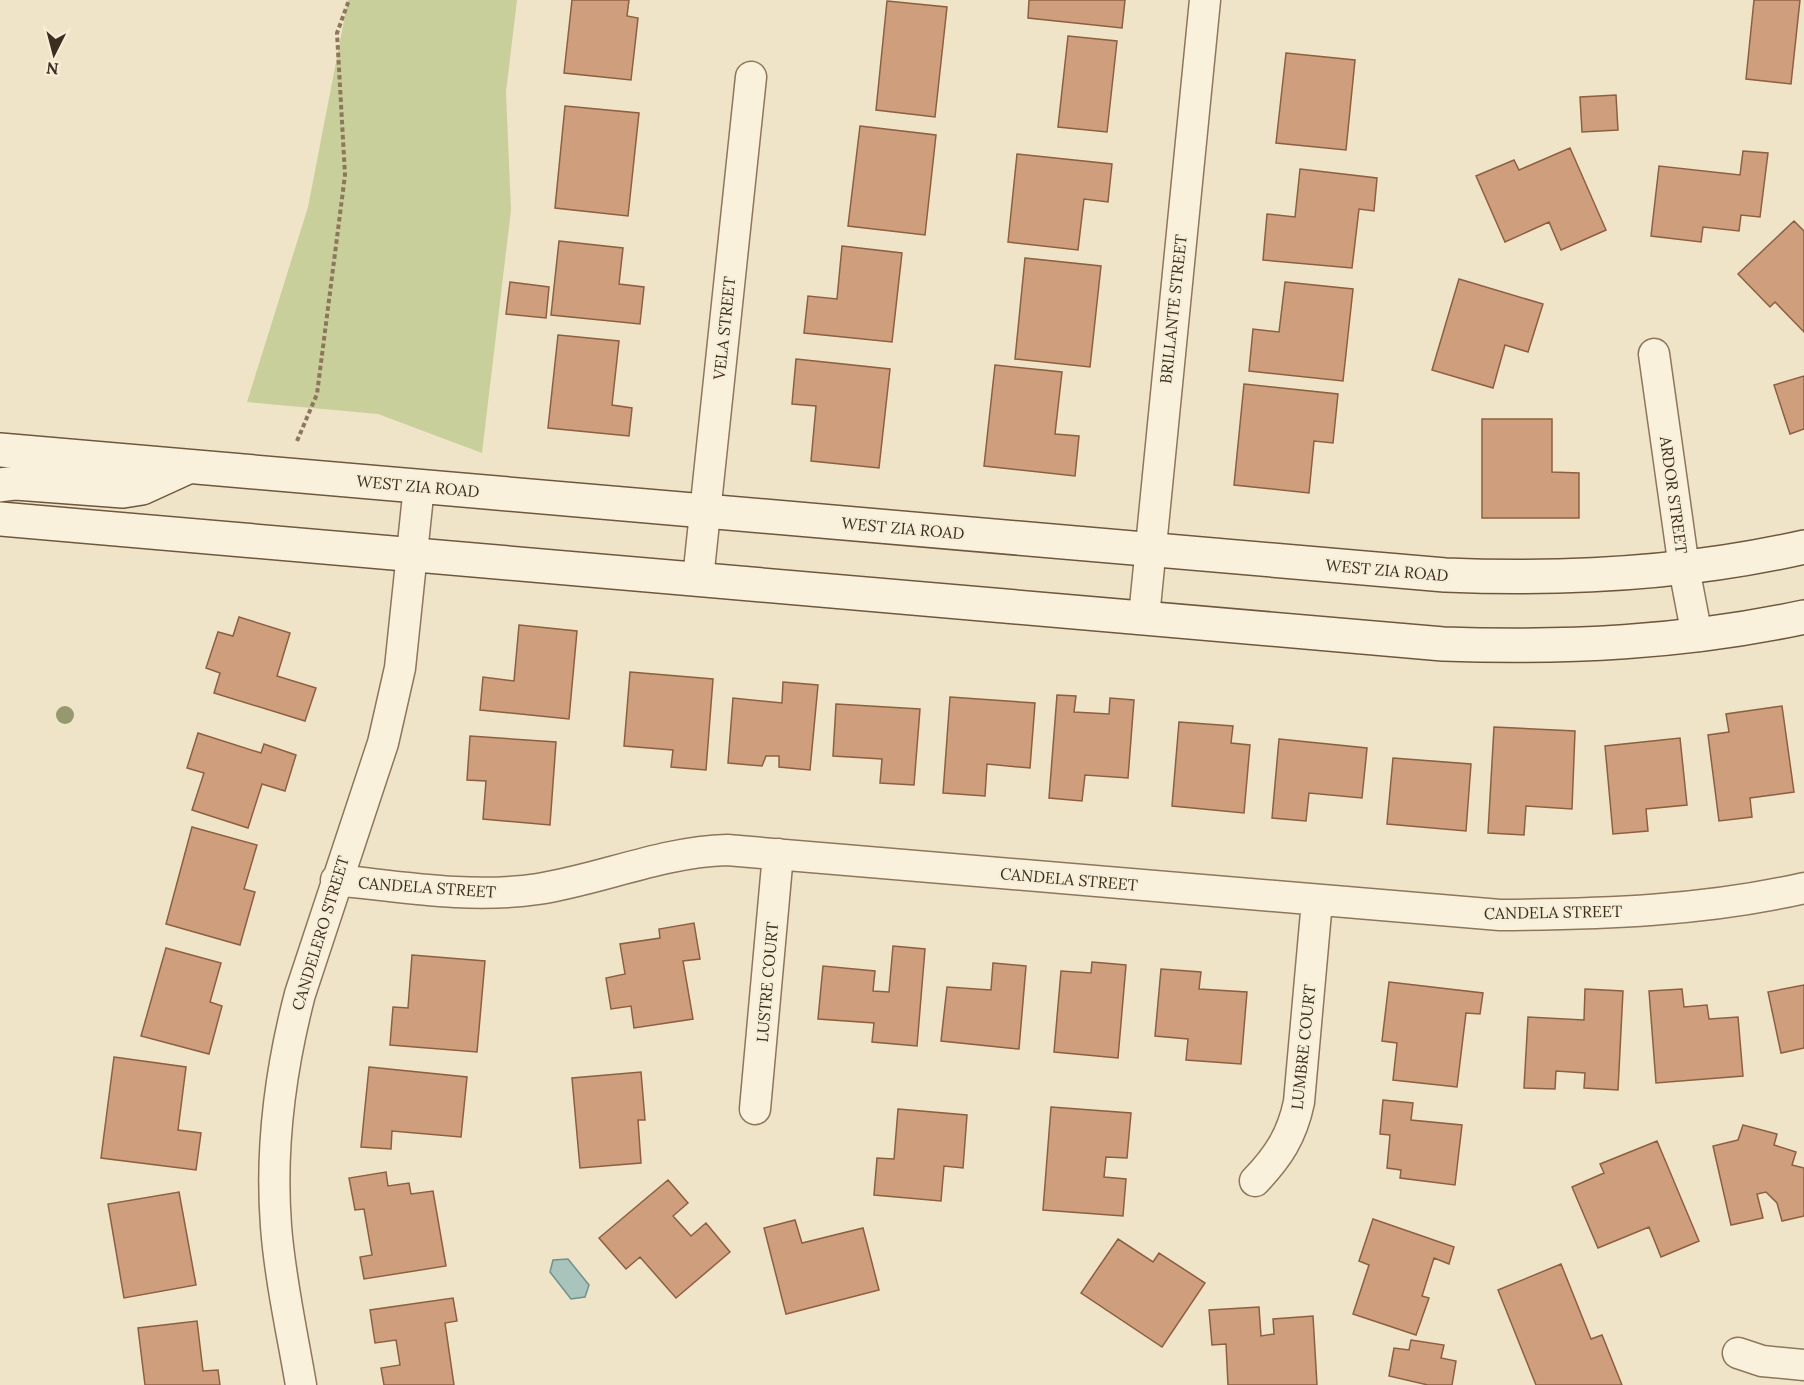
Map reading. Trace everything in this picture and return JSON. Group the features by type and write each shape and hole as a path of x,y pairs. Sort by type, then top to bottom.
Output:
{"main road":[{"name":"WEST ZIA ROAD","path":"0,450 1445,575 1574,577 1684,568 1804,547"},
{"path":"0,485 16,483 123,491 142,488 190,466"},
{"path":"0,519 1443,644 1570,646 1697,636 1804,617"}],"street":[{"name":"BRILLANTE STREET","path":"1144,617 1205,0"},
{"name":"VELA STREET","path":"698,579 752,77"},
{"name":"ARDOR STREET","path":"1654,354 1684,568 1697,636"},
{"name":"CANDELERO STREET","path":"301,1385 276,1228 274,1178 277,1109 290,1033 336,880 383,743 400,668 419,486"},
{"name":"CANDELA STREET","path":"336,880 465,893 501,892 565,884 671,855 727,850 1500,915 1562,915 1681,907 1804,888"},
{"name":"LUSTRE COURT","path":"755,1109 778,854"},
{"name":"LUMBRE COURT","path":"1255,1181 1284,1147 1294,1125 1299,1102 1317,900"},
{"path":"1738,1353 1762,1361 1804,1365"}],"path":[{"path":"295,447 317,394 345,175 337,33 350,0"}],"green space":[{"path":"348,0 517,0 506,92 511,210 482,453 378,414 247,402 308,207"}],"water":[{"path":"568,1259 589,1285 585,1297 571,1299 550,1272 553,1260"}],"building":[{"path":"572,0 629,0 627,16 638,18 631,80 564,73"},
{"path":"1029,0 1125,0 1122,28 1028,18"},
{"path":"1754,0 1800,0 1791,84 1746,79"},
{"path":"887,1 947,7 935,117 876,110"},
{"path":"1068,36 1117,41 1107,132 1058,127"},
{"path":"1286,53 1355,60 1346,150 1276,143"},
{"path":"1616,95 1618,130 1582,132 1580,97"},
{"path":"565,106 639,113 628,216 555,208"},
{"path":"860,126 936,135 925,235 848,226"},
{"path":"1570,148 1606,230 1561,250 1549,222 1505,242 1476,176 1514,160 1519,170"},
{"path":"1743,151 1768,153 1760,217 1741,215 1739,231 1703,227 1701,242 1651,236 1659,166 1740,175"},
{"path":"1017,154 1112,164 1108,202 1084,199 1078,250 1008,242"},
{"path":"1300,169 1377,178 1374,211 1359,209 1352,268 1263,260 1267,214 1295,217"},
{"path":"1794,221 1804,231 1804,332 1775,302 1770,307 1738,274"},
{"path":"559,241 623,248 619,284 644,287 640,324 551,315"},
{"path":"842,246 902,253 892,342 804,333 808,296 837,299"},
{"path":"1025,258 1101,266 1090,367 1015,359"},
{"path":"1459,279 1543,304 1528,352 1505,345 1493,388 1432,370"},
{"path":"510,282 549,287 546,318 506,314"},
{"path":"1285,282 1353,289 1343,381 1249,371 1253,329 1279,332"},
{"path":"558,335 619,341 612,405 632,408 629,436 548,428"},
{"path":"796,359 890,369 879,468 811,461 816,406 792,404"},
{"path":"995,365 1062,372 1055,434 1079,436 1075,476 984,466"},
{"path":"1804,376 1804,429 1790,434 1774,385"},
{"path":"1244,384 1338,394 1333,443 1314,441 1309,493 1234,485"},
{"path":"1482,419 1552,419 1552,472 1579,473 1579,518 1482,518"},
{"path":"239,617 290,633 277,676 316,688 305,721 214,693 220,673 206,668 218,632 233,636"},
{"path":"519,625 577,631 569,719 480,710 483,677 514,681"},
{"path":"630,672 713,679 706,770 671,767 673,750 624,746"},
{"path":"783,682 818,685 810,770 779,767 779,756 766,756 762,766 728,763 733,698 782,703"},
{"path":"1057,695 1076,696 1074,712 1109,714 1110,698 1134,700 1128,778 1085,775 1082,801 1049,798"},
{"path":"950,697 1035,703 1030,768 987,764 985,796 943,793"},
{"path":"836,704 920,709 914,785 880,783 882,759 833,756"},
{"path":"1782,706 1794,792 1750,798 1752,817 1719,821 1708,735 1729,732 1726,714"},
{"path":"1179,722 1233,726 1231,743 1250,745 1244,813 1172,806"},
{"path":"1494,727 1575,731 1572,809 1526,806 1524,835 1488,833"},
{"path":"198,733 261,753 264,744 296,755 285,791 262,784 248,828 192,810 204,773 187,768"},
{"path":"470,736 556,742 550,825 483,819 486,781 467,780"},
{"path":"1680,738 1687,805 1646,809 1648,831 1613,834 1605,746"},
{"path":"1279,739 1367,748 1362,798 1309,793 1306,821 1272,818"},
{"path":"1393,758 1471,764 1466,831 1387,824"},
{"path":"192,827 257,845 244,889 255,892 240,945 166,924"},
{"path":"694,923 700,959 683,961 693,1019 634,1028 631,1006 611,1009 606,978 625,974 620,944 660,938 659,929"},
{"path":"893,946 925,949 917,1046 872,1042 874,1023 818,1019 823,966 875,971 873,991 889,992"},
{"path":"166,948 221,963 210,1002 222,1006 209,1054 141,1036"},
{"path":"412,955 485,961 477,1052 390,1045 393,1007 408,1008"},
{"path":"1092,962 1126,965 1118,1058 1054,1052 1061,971 1091,973"},
{"path":"993,963 1026,966 1019,1049 941,1041 947,987 991,990"},
{"path":"1161,969 1201,972 1199,989 1247,992 1241,1064 1186,1060 1188,1039 1155,1036"},
{"path":"1389,982 1483,993 1480,1014 1466,1013 1457,1087 1393,1080 1397,1043 1382,1041"},
{"path":"1804,985 1804,1048 1781,1053 1768,992"},
{"path":"1585,989 1623,991 1618,1090 1584,1088 1585,1073 1556,1071 1555,1089 1524,1088 1528,1017 1584,1020"},
{"path":"1682,989 1684,1007 1707,1005 1709,1019 1738,1017 1743,1076 1656,1083 1649,991"},
{"path":"114,1057 186,1067 178,1130 201,1133 196,1170 101,1158"},
{"path":"369,1067 467,1077 461,1137 392,1131 391,1149 361,1147"},
{"path":"641,1072 645,1120 638,1120 641,1163 580,1168 572,1078"},
{"path":"1383,1100 1413,1103 1411,1120 1462,1125 1455,1185 1400,1178 1401,1170 1387,1168 1390,1135 1380,1134"},
{"path":"1051,1107 1131,1113 1127,1158 1106,1157 1104,1177 1126,1179 1123,1216 1043,1210"},
{"path":"898,1109 967,1115 963,1168 944,1166 941,1201 874,1195 877,1158 894,1159"},
{"path":"1743,1125 1777,1134 1774,1145 1796,1152 1792,1165 1804,1168 1804,1216 1782,1221 1777,1203 1766,1192 1757,1194 1763,1218 1731,1225 1713,1146 1738,1140"},
{"path":"1657,1141 1699,1241 1661,1257 1649,1227 1598,1248 1572,1187 1604,1173 1600,1164"},
{"path":"386,1172 388,1186 409,1183 411,1194 433,1191 446,1266 364,1279 360,1257 372,1255 364,1209 355,1210 349,1178"},
{"path":"668,1180 688,1203 673,1216 691,1236 706,1223 730,1252 676,1298 640,1257 626,1269 599,1238"},
{"path":"179,1192 196,1285 124,1298 108,1204"},
{"path":"1373,1219 1454,1247 1449,1264 1434,1258 1422,1296 1429,1298 1416,1335 1353,1314 1369,1265 1359,1261"},
{"path":"795,1220 802,1243 863,1228 879,1290 786,1314 764,1228"},
{"path":"1118,1239 1153,1262 1159,1253 1205,1283 1162,1347 1081,1293"},
{"path":"1561,1264 1591,1339 1602,1335 1622,1385 1536,1385 1498,1290"},
{"path":"453,1298 457,1321 445,1323 454,1385 384,1385 381,1368 400,1365 396,1340 375,1343 370,1310"},
{"path":"1259,1307 1261,1336 1274,1334 1273,1319 1313,1316 1317,1385 1228,1385 1226,1344 1212,1345 1209,1310"},
{"path":"197,1321 203,1371 218,1370 220,1385 145,1385 138,1328"},
{"path":"1411,1340 1444,1345 1441,1358 1456,1361 1452,1385 1428,1385 1389,1376 1394,1348 1409,1350"}]}
